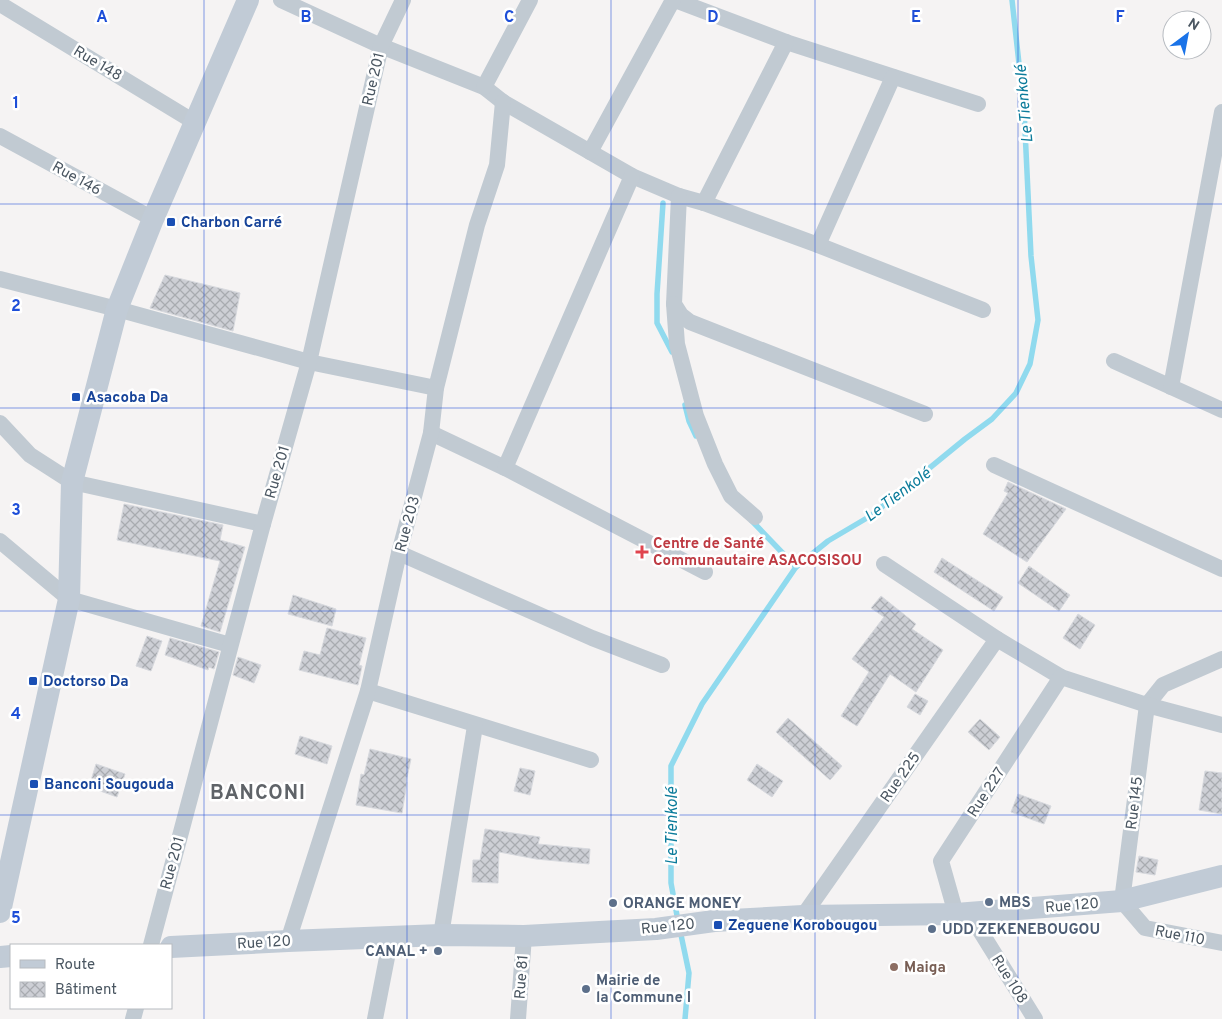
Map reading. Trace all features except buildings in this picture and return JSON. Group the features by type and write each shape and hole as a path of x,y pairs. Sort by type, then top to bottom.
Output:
{"main road":[{"path":"0,912 5,862 69,599 72,482 117,309 245,1"},
{"name":"Rue 120","path":"172,947 441,935 524,936 656,929 714,921 803,916 962,914 1122,901 1222,876"}],"street":[{"path":"281,0 381,46 484,87 503,102 632,176 679,196 704,203 818,245 983,310"},
{"name":"Rue 201","path":"150,944 263,524 309,362 381,46 403,0"},
{"path":"484,87 530,0"},
{"path":"590,152 674,0 786,42 978,104"},
{"name":"Rue 148","path":"0,4 196,122"},
{"path":"704,203 786,42"},
{"path":"818,245 893,77"},
{"name":"Rue 203","path":"288,941 368,691 399,553 431,434 436,388 477,225 496,165 503,102"},
{"path":"1171,387 1222,112"},
{"name":"Rue 146","path":"0,136 153,219"},
{"path":"505,468 632,176"},
{"path":"679,196 674,304 677,344 696,416 716,464 731,496 756,517"},
{"path":"0,280 117,309 309,362 436,388"},
{"path":"674,304 681,315 690,322 925,414"},
{"path":"1114,361 1222,410"},
{"path":"0,423 30,456 72,482 263,524"},
{"path":"431,434 505,468 705,572"},
{"path":"994,464 1222,569"},
{"path":"0,541 69,599 230,645"},
{"path":"399,553 592,638 662,665"},
{"path":"884,564 997,639 1061,678 1146,705 1222,725"},
{"name":"Rue 225","path":"803,916 997,639"},
{"path":"1146,705 1163,685 1222,659"},
{"name":"Rue 227","path":"962,914 941,861 1061,678"},
{"path":"368,691 475,726 591,760"},
{"name":"Rue 145","path":"1122,901 1146,705"},
{"path":"441,935 475,726"},
{"name":"Rue 110","path":"1122,901 1145,928 1222,943"},
{"name":"Rue 108","path":"962,914 1035,1019"},
{"name":"Rue 81","path":"518,1019 524,936"},
{"path":"376,1019 391,937"}],"waterway":[{"name":"Le Tienkolé","path":"678,921 671,883 671,766 702,704 796,567 828,541 872,515 992,419 1016,393 1030,364 1038,320 1031,256 1024,109 1012,0"},
{"path":"663,203 657,323 672,352"},
{"path":"685,405 689,421 696,436"},
{"path":"752,521 796,567"},
{"name":"Le Tienkolé","path":"680,930 689,973 685,1019"}],"place":[{"name":"Charbon Carré","path":"171,222"},
{"name":"Asacoba Da","path":"76,397"},
{"name":"Centre de Santé Communautaire ASACOSISOU","path":"642,552"},
{"name":"Doctorso Da","path":"33,681"},
{"name":"Banconi Sougouda","path":"34,784"},
{"name":"MBS","path":"989,902"},
{"name":"ORANGE MONEY","path":"613,903"},
{"name":"Zeguene Korobougou","path":"718,925"},
{"name":"UDD ZEKENEBOUGOU","path":"932,929"},
{"name":"CANAL +","path":"438,951"},
{"name":"Maiga","path":"894,967"},
{"name":"Mairie de la Commune I","path":"586,989"}],"district":[{"name":"BANCONI","path":"258,792"}]}
